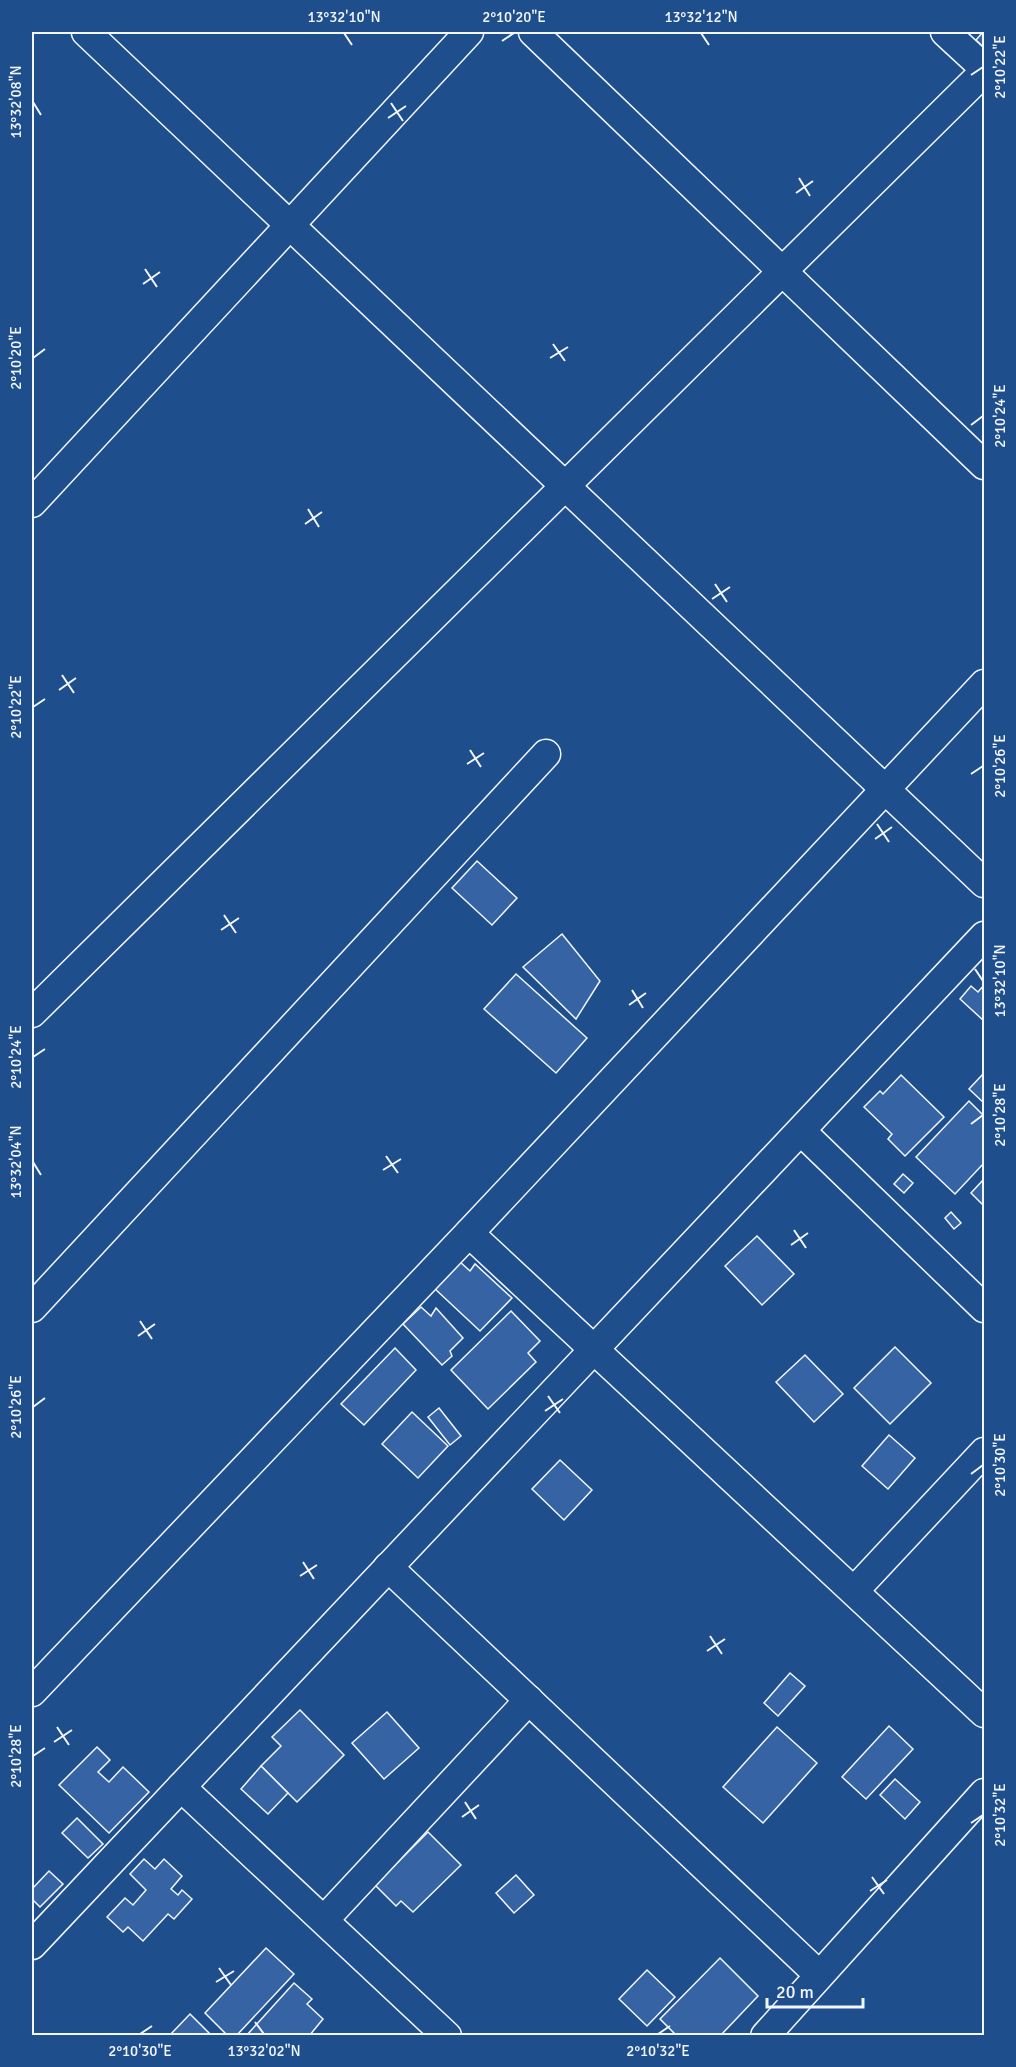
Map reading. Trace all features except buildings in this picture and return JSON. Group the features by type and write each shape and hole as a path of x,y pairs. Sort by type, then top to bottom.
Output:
{"street":[{"path":"86,32 984,883"},
{"path":"32,503 469,32"},
{"path":"532,32 984,465"},
{"path":"32,1013 783,272 984,70 945,32"},
{"path":"32,1692 469,1233 984,684"},
{"path":"32,1308 546,754"},
{"path":"32,1945 984,936"},
{"path":"801,1131 984,1308"},
{"path":"469,1233 984,1713"},
{"path":"854,1591 984,1452"},
{"path":"388,1567 819,1975"},
{"path":"324,1920 529,1700"},
{"path":"181,1787 447,2036"},
{"path":"765,2036 984,1793"}]}
